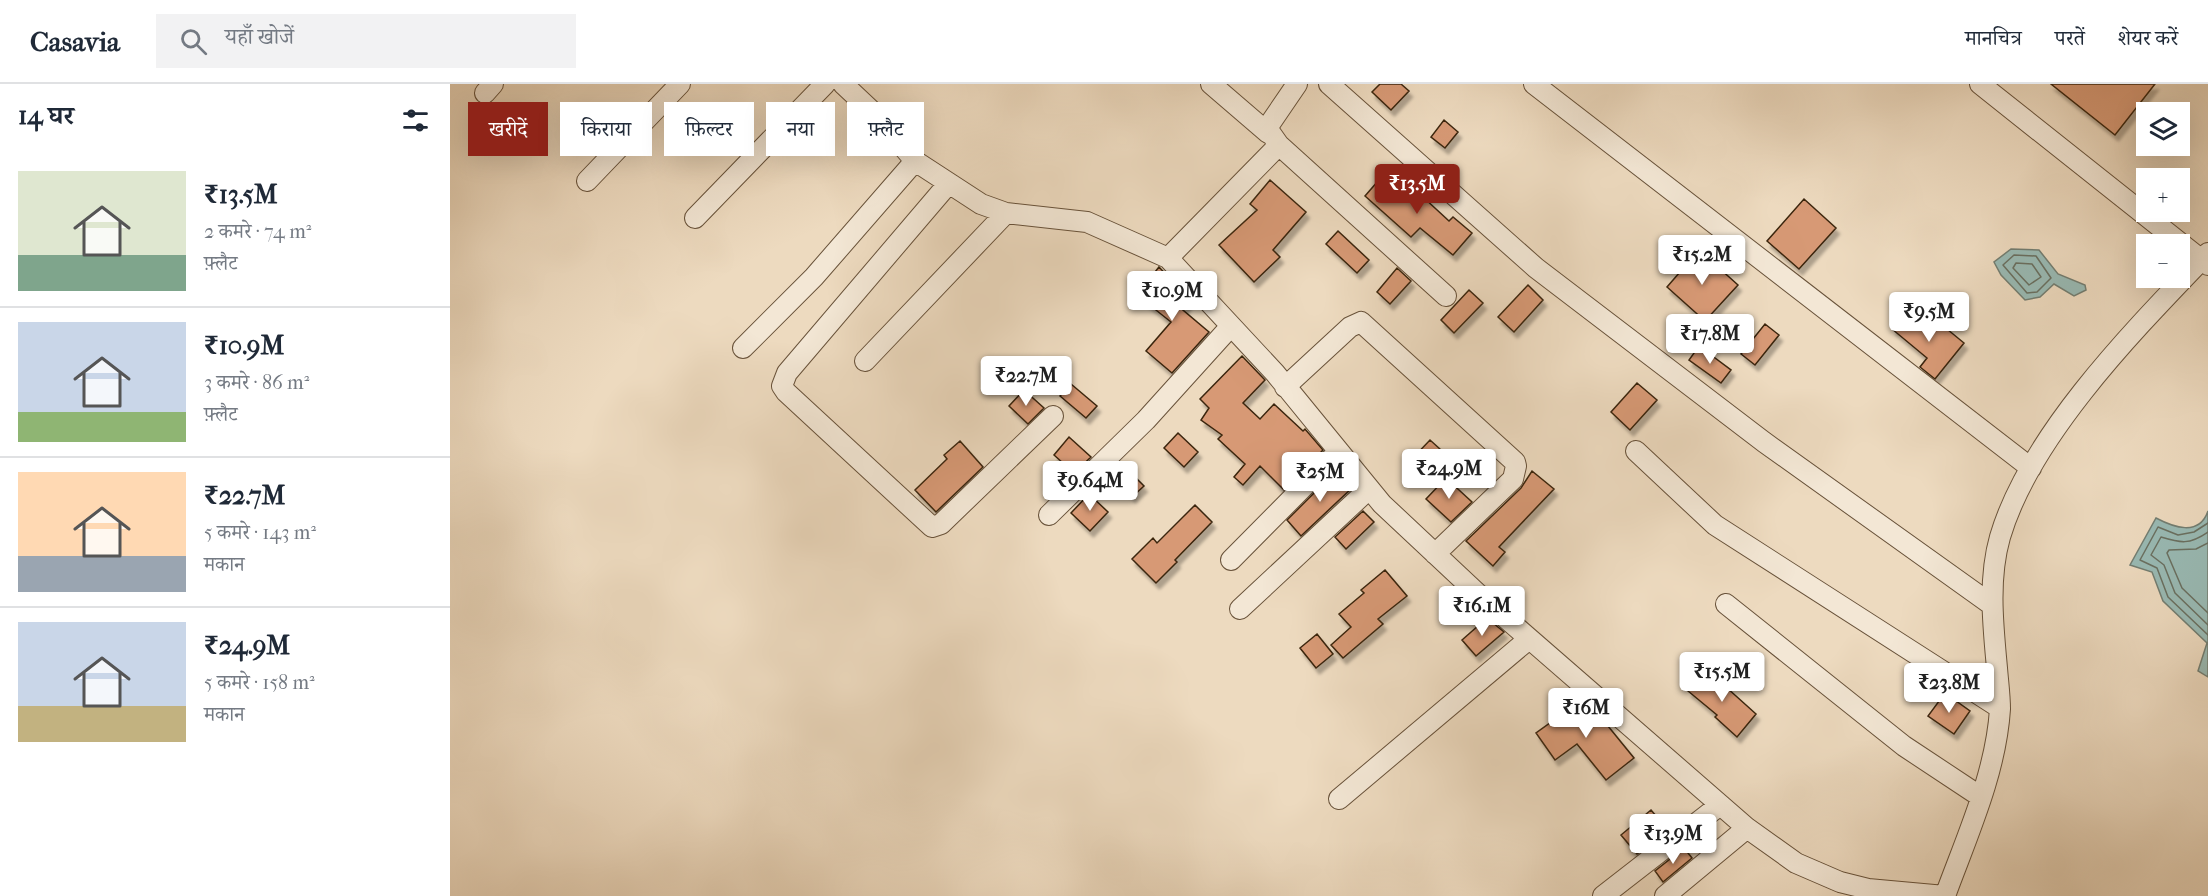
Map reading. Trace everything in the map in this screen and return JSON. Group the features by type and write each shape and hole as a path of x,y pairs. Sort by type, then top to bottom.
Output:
{"street":[{"path":"587,181 680,84"},
{"path":"695,218 825,84"},
{"path":"843,84 876,115 915,161 981,204 1006,213 1087,222 1168,258 1285,387 1369,489 1435,554 1529,639 1747,828 1806,868 1864,893 1945,896 1981,797 2000,708 1992,605 2000,537 2031,468 2080,396 2114,354 2206,260 1980,84"},
{"path":"1211,84 1446,296"},
{"path":"1274,139 1269,124 1297,84"},
{"path":"1329,84 1536,268 1764,442 1992,605"},
{"path":"1534,84 2031,468"},
{"path":"1168,258 1274,139"},
{"path":"743,348 814,277 915,161"},
{"path":"949,183 787,373 782,386 932,527 941,524 1053,416"},
{"path":"865,361 1006,213"},
{"path":"1285,387 1350,327 1361,322 1515,462 1513,479 1435,554"},
{"path":"1049,515 1146,420 1231,326"},
{"path":"1636,451 1715,525 2000,708"},
{"path":"1231,560 1338,453"},
{"path":"1240,609 1369,489"},
{"path":"1726,604 1904,746 1981,797"},
{"path":"1339,799 1529,639"},
{"path":"1603,896 1720,805"},
{"path":"1665,896 1747,828"}],"water":[{"path":"2011,249 2039,250 2058,274 2085,285 2086,290 2074,296 2054,284 2040,297 2025,300 2001,275 1994,262"},
{"path":"2208,511 2208,677 2198,671 2207,643 2163,601 2152,572 2130,565 2156,518 2185,528 2198,524"}],"building":[{"path":"1380,84 1401,84 1409,91 1391,110 1372,92"},
{"path":"2051,84 2155,84 2141,102 2136,102 2136,108 2115,135"},
{"path":"1444,120 1458,132 1445,148 1431,137"},
{"path":"1385,173 1419,201 1423,197 1449,221 1453,217 1472,233 1453,255 1420,228 1411,237 1365,196"},
{"path":"1270,180 1306,212 1273,250 1280,257 1254,282 1219,245 1257,210 1250,204"},
{"path":"1804,199 1836,228 1799,269 1767,241"},
{"path":"1338,231 1369,260 1357,273 1326,244"},
{"path":"1699,250 1738,285 1705,321 1667,287"},
{"path":"1159,267 1190,300 1183,310 1209,332 1172,373 1146,351 1171,322 1137,295"},
{"path":"1397,268 1411,281 1390,304 1377,292"},
{"path":"1528,285 1543,300 1514,332 1498,317"},
{"path":"1469,290 1483,303 1454,333 1441,320"},
{"path":"1906,311 1928,329 1936,320 1964,343 1935,379 1920,367 1927,358 1892,329"},
{"path":"1765,324 1779,335 1755,365 1741,354"},
{"path":"1699,346 1731,370 1721,383 1689,360"},
{"path":"1242,356 1265,380 1243,403 1260,419 1274,404 1303,431 1305,429 1323,450 1284,490 1260,466 1243,485 1234,477 1245,464 1218,439 1222,435 1201,420 1209,408 1200,399"},
{"path":"1637,383 1657,400 1630,430 1611,412"},
{"path":"1071,384 1097,406 1086,418 1060,396"},
{"path":"1024,390 1044,408 1028,424 1009,406"},
{"path":"1178,433 1198,452 1184,467 1164,448"},
{"path":"1069,437 1091,457 1074,473 1054,455"},
{"path":"1430,440 1451,459 1433,480 1411,460"},
{"path":"960,441 983,467 936,512 915,490 947,459 944,455"},
{"path":"1120,462 1144,486 1132,497 1109,473"},
{"path":"1338,469 1353,487 1301,536 1287,520"},
{"path":"1532,471 1554,489 1499,547 1505,552 1493,566 1466,541 1521,488"},
{"path":"1446,478 1472,502 1451,522 1426,499"},
{"path":"1089,494 1108,512 1090,531 1071,513"},
{"path":"1195,505 1212,522 1156,583 1132,559 1153,538 1157,543"},
{"path":"1363,511 1374,522 1346,549 1335,537"},
{"path":"1385,570 1407,596 1378,619 1383,624 1343,658 1331,645 1351,627 1339,614 1364,593 1361,590"},
{"path":"1487,618 1504,632 1476,656 1462,640"},
{"path":"1317,634 1333,654 1316,668 1300,648"},
{"path":"1706,669 1756,714 1737,737 1715,717 1717,715 1688,691"},
{"path":"1945,693 1970,711 1954,734 1928,716"},
{"path":"1582,700 1599,715 1634,758 1606,780 1577,744 1555,760 1536,733"},
{"path":"1651,810 1668,830 1637,854 1621,835"},
{"path":"1684,848 1692,858 1663,882 1655,871"}]}
